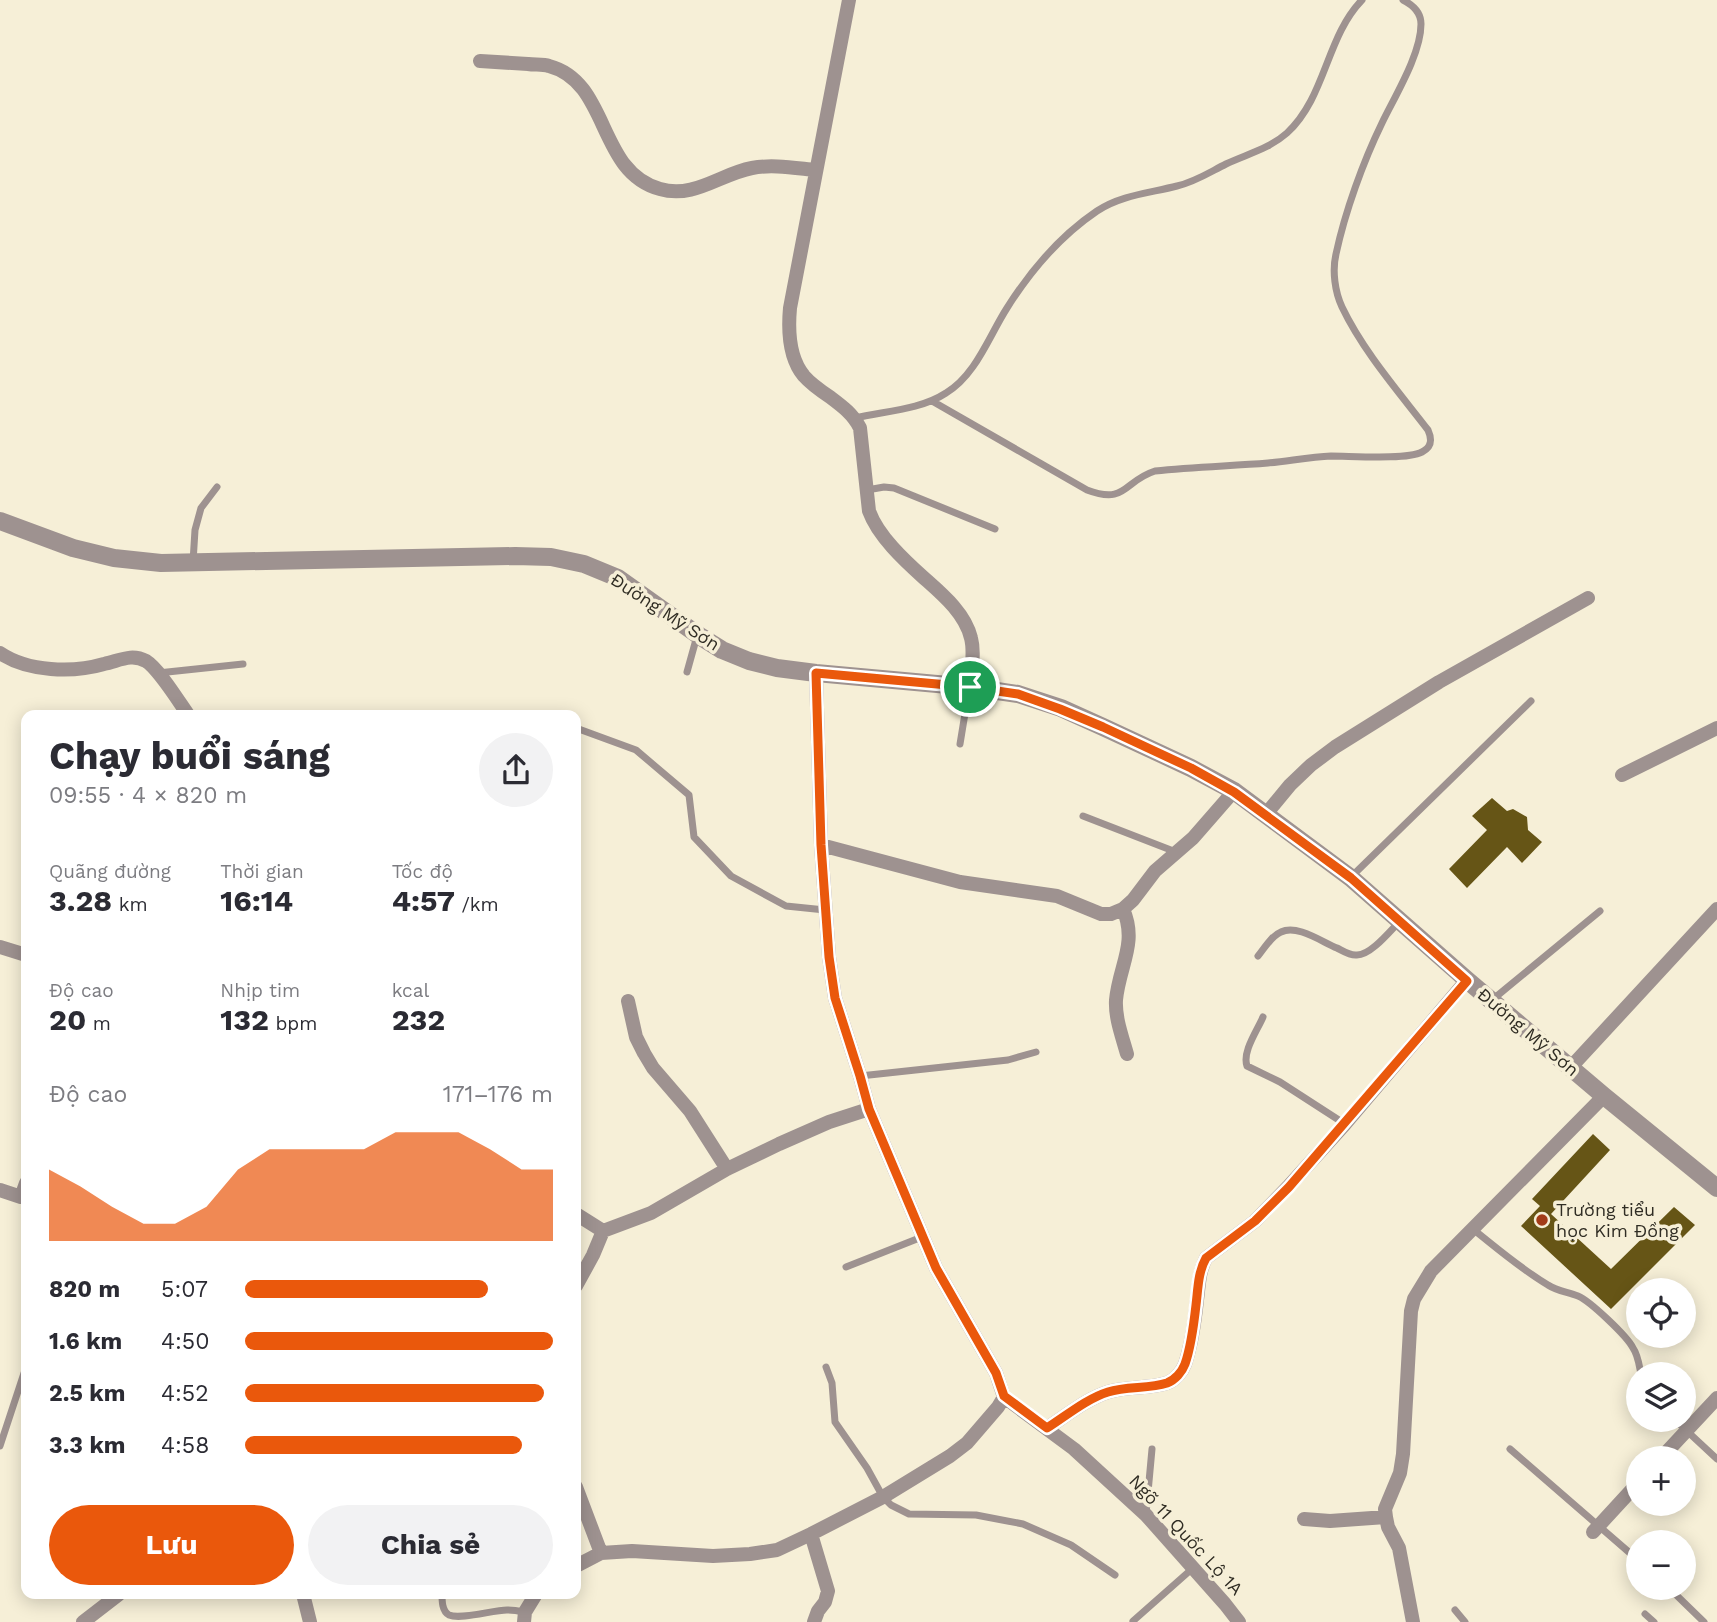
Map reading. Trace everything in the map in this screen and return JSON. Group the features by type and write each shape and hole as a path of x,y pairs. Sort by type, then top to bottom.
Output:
{"street":[{"path":"849,0 788,327 796,364 805,377 846,409 860,428 869,511 874,523 921,576 946,597 966,626 971,637 972,651 970,687"},
{"path":"480,61 548,65 570,76 599,114 617,155 630,171 645,183 660,189 691,191 722,177 757,167 816,170"},
{"name":"Đường Mỹ Sơn","path":"0,520 73,548 114,558 160,563 551,557 584,564 618,578 698,635 722,650 749,661 816,673 1018,694 1060,709 1191,768 1266,814 1351,878 1467,981 1717,1188"},
{"path":"1266,814 1290,785 1335,747 1439,682 1588,598"},
{"path":"0,653 28,667 55,669 103,665 125,657 135,657 148,662 186,710"},
{"path":"581,1563 601,1553 632,1551 713,1556 750,1555 777,1550 883,1497 950,1456 967,1443 1004,1396 996,1373 948,1289 923,1236 869,1109 835,998 821,845 816,673"},
{"path":"1622,775 1717,728"},
{"path":"821,845 960,882 1057,896 1101,914 1111,914 1123,909 1133,900 1155,871 1208,823 1234,792"},
{"path":"1123,909 1129,922 1129,936 1116,998 1116,1011 1127,1054"},
{"path":"1571,1068 1717,909"},
{"path":"0,947 21,953"},
{"path":"1047,1428 1107,1392 1165,1384 1180,1373 1195,1314 1201,1267 1206,1258 1255,1221 1289,1187 1467,981"},
{"path":"628,1001 636,1037 644,1053 653,1068 690,1111 727,1169"},
{"path":"1413,1622 1399,1548 1388,1527 1385,1509 1400,1472 1403,1454 1414,1299 1432,1271 1604,1096"},
{"path":"581,1277 603,1231 651,1213 727,1169 829,1122 869,1109"},
{"path":"0,1190 21,1190"},
{"path":"581,1217 603,1231"},
{"name":"Ngõ 11 Quốc Lộ 1A","path":"1004,1396 1074,1449 1146,1515 1239,1622"},
{"path":"1696,1420 1717,1398"},
{"path":"1672,1446 1684,1432"},
{"path":"1595,1528 1626,1496"},
{"path":"581,1500 601,1553"},
{"path":"1304,1519 1330,1521 1386,1517"},
{"path":"811,1534 828,1591 814,1622"},
{"path":"83,1622 113,1599"},
{"path":"304,1599 310,1622"},
{"path":"525,1617 534,1599"}],"lane":[{"path":"855,418 915,406 932,401 952,390 967,375 1007,308 1052,248 1079,223 1101,208 1120,199 1193,181 1278,140 1304,113 1340,32 1352,10 1362,0"},
{"path":"932,401 1087,490 1101,495 1111,496 1123,491 1145,474 1155,471 1329,456 1393,456 1426,451 1431,437 1428,430 1388,380 1367,348 1341,305 1335,279 1335,257 1368,154 1418,44 1422,23 1419,13 1403,0"},
{"path":"193,562 197,520 201,508 217,487"},
{"path":"866,490 894,488 995,528"},
{"path":"687,673 698,635"},
{"path":"158,673 243,664"},
{"path":"960,744 970,687"},
{"path":"1351,878 1531,701"},
{"path":"581,730 636,750 690,795 694,837 731,876 786,906 825,910"},
{"path":"1083,816 1176,852"},
{"path":"1491,1000 1600,911"},
{"path":"1258,956 1281,932 1297,929 1347,953 1357,955 1373,948 1400,921"},
{"path":"1263,1017 1245,1054 1247,1066 1280,1082 1345,1124"},
{"path":"860,1076 1008,1060 1035,1052"},
{"path":"1474,1230 1509,1259 1547,1285 1580,1296 1628,1340 1635,1350 1638,1362"},
{"path":"846,1267 923,1236"},
{"path":"826,1367 832,1383 835,1422 867,1468 883,1497 891,1505 909,1514 976,1515 1023,1524 1071,1545 1115,1575"},
{"path":"0,1446 21,1382"},
{"path":"1688,1432 1717,1459"},
{"path":"1146,1515 1152,1448"},
{"path":"1510,1449 1595,1528 1626,1551"},
{"path":"1133,1621 1193,1568"},
{"path":"442,1599 445,1612 450,1615 508,1610 525,1617"},
{"path":"1681,1600 1704,1622"},
{"path":"1455,1611 1465,1622"},
{"path":"1645,1614 1654,1622"}],"building":[{"path":"1492,798 1507,811 1513,809 1527,817 1528,830 1542,842 1522,863 1507,847 1467,888 1449,869 1487,830 1472,816"},
{"name":"Trường tiểu học Kim Đồng","path":"1593,1134 1610,1150 1551,1214 1611,1269 1674,1207 1695,1225 1642,1278 1626,1278 1626,1294 1611,1309 1521,1226 1540,1206 1532,1199"}],"place":[{"name":"Trường tiểu học Kim Đồng","path":"1542,1220"}],"route":[{"path":"816,673 970,687 1018,694 1060,709 1191,768 1234,792 1351,878 1467,981 1289,1187 1255,1221 1206,1258 1201,1267 1195,1314 1180,1373 1165,1384 1107,1392 1047,1428 1004,1396 996,1373 936,1268 869,1109 835,998 829,957 821,845 816,673"}]}
